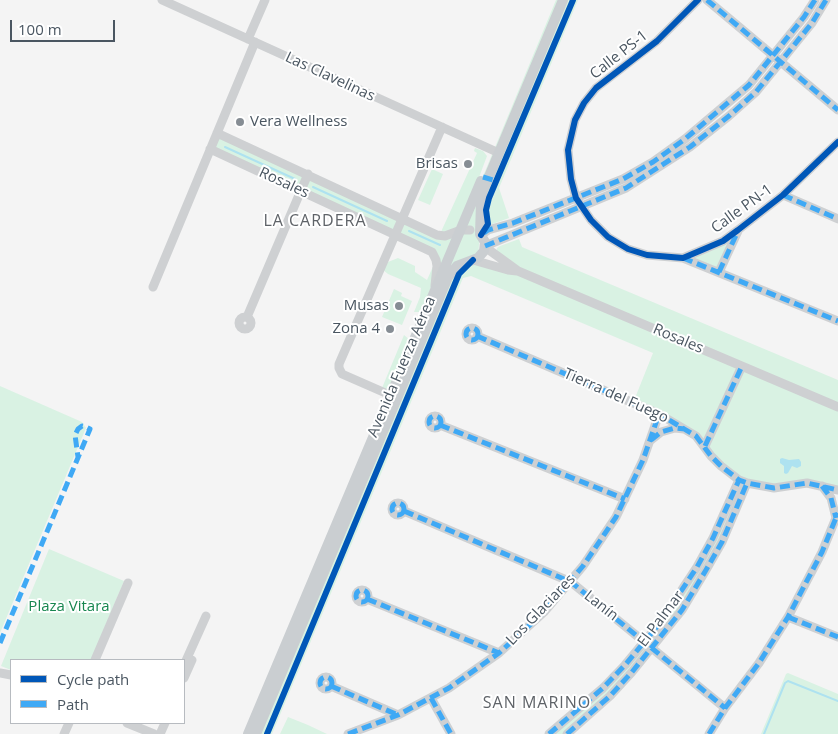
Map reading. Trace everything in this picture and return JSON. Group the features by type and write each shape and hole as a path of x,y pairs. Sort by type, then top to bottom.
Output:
{"main road":[{"name":"Avenida Fuerza Aérea","path":"468,235 496,152 556,0"},
{"name":"Avenida Fuerza Aérea","path":"256,734 390,395 435,288 468,235 496,152 563,0"},
{"name":"Avenida Fuerza Aérea","path":"248,734 301,618 448,277 457,266 481,256 485,246 468,235"},
{"path":"468,235 456,249 458,254 464,259 471,260"}],"street":[{"name":"Las Clavelinas","path":"162,0 496,152"},
{"path":"153,287 217,133 265,0"},
{"name":"Calle PS-1","path":"576,198 568,150 575,120 584,103 596,88 657,40 698,0"},
{"path":"707,0 838,110"},
{"path":"687,143 749,85 774,56 815,0"},
{"path":"485,246 626,188 687,143 729,116 756,92 812,23 826,0"},
{"path":"390,395 346,376 340,371 339,364 442,128"},
{"name":"Rosales","path":"217,133 442,236 468,235 513,223 623,179 687,143"},
{"name":"Calle PN-1","path":"576,198 581,208 608,238 628,249 647,255 683,258 723,241 738,230 783,195 838,142"},
{"name":"Rosales","path":"210,149 429,250 434,255 437,266 435,288"},
{"path":"247,317 308,174"},
{"path":"783,195 838,219"},
{"path":"719,272 738,230"},
{"name":"Rosales","path":"485,246 518,271 838,407"},
{"path":"683,258 838,321"},
{"name":"Rosales","path":"471,260 518,271"},
{"name":"Tierra del Fuego","path":"477,336 659,414 696,436 721,466 743,481"},
{"path":"705,446 742,366"},
{"name":"Los Glaciares","path":"348,734 398,715 466,677 499,653 544,612 571,582 595,550 625,499 651,440 659,414"},
{"path":"440,425 625,499"},
{"path":"651,440 660,432 675,428 686,429"},
{"path":"743,481 774,488 807,483 838,490"},
{"name":"El Palmar","path":"549,734 603,688 646,641 673,605 697,566 743,481"},
{"name":"El Palmar","path":"567,734 610,696 653,648 682,610 725,535 743,481"},
{"path":"703,734 758,663 806,585 837,516 832,498 822,486"},
{"name":"Lanín","path":"404,511 571,582 646,641 725,708"},
{"path":"697,566 706,570"},
{"path":"95,659 128,583"},
{"path":"367,599 499,653"},
{"path":"185,663 206,616"},
{"path":"788,617 838,637"},
{"path":"185,676 194,654 197,636"},
{"path":"331,686 398,715"},
{"path":"431,698 451,734"},
{"path":"709,734 725,708"},
{"path":"129,724 154,734"}],"green space":[{"path":"556,0 563,0 483,191 478,258 838,407 838,490 822,486 774,488 747,483 722,542 653,648 567,734 549,734 603,688 685,586 739,480 705,446 633,403 653,353 471,276 463,278 272,734 248,734 435,288 435,255 210,149 217,133 437,235 454,234 474,198"},
{"path":"566,0 578,0 499,188 509,218 487,226 484,225 487,188"},
{"path":"475,148 483,151 487,156 478,180 456,228 440,234 477,153 474,151"},
{"path":"432,169 443,174 430,205 418,200"},
{"path":"738,230 719,272 683,258"},
{"path":"519,239 522,247 838,380 838,403 516,267 496,252 500,246"},
{"path":"398,258 415,266 415,272 427,280 435,262 433,282 422,312 414,312 420,297 421,288 383,270 388,262"},
{"name":"Musas","path":"394,289 402,293 401,296 412,301 402,325 382,317"},
{"path":"404,335 411,341 389,390 382,388"},
{"path":"0,386 82,422 86,428 0,633"},
{"name":"Plaza Vitara","path":"49,549 124,581 91,659 10,659 10,670 1,666"},
{"path":"788,673 838,694 838,734 761,734"},
{"path":"288,717 308,725 327,734 280,734"}],"water":[{"path":"782,458 789,460 799,459 801,466 797,468 792,466 786,474 784,473 784,466 780,463"}],"waterway":[{"path":"225,147 295,179"},
{"path":"313,187 387,221"},
{"path":"409,231 440,245"},
{"path":"764,734 785,683 788,681 838,701"}],"marked path":[{"path":"707,0 838,110"},
{"path":"484,233 623,179 653,162 685,139 749,85 804,17 815,0"},
{"path":"485,246 626,188 690,147 756,92 812,23 826,0"},
{"path":"483,177 496,181"},
{"path":"783,195 838,219"},
{"path":"719,272 737,233"},
{"path":"683,258 838,321"},
{"path":"472,328 478,334 472,340 466,334 472,328"},
{"path":"477,336 659,414 696,436 711,456 739,480 774,488 807,483 838,490"},
{"path":"705,446 742,366"},
{"path":"348,734 398,715 449,688 499,653 544,612 583,566 616,517 643,460 659,414"},
{"path":"435,416 441,422 435,428 429,422 435,416"},
{"path":"440,425 625,499"},
{"path":"0,643 90,429 82,426 75,435 78,457"},
{"path":"651,440 661,432 675,428 685,429"},
{"path":"549,734 603,688 660,623 697,567 713,538 739,480"},
{"path":"567,734 610,696 682,610 722,542 747,483"},
{"path":"822,486 831,498 836,518"},
{"path":"398,503 404,509 398,515 392,509 398,503"},
{"path":"404,511 571,582 725,708"},
{"path":"709,734 725,708 759,663 788,617 822,552 838,513"},
{"path":"362,590 368,596 362,602 356,596 362,590"},
{"path":"367,599 499,653"},
{"path":"788,617 838,637"},
{"path":"326,677 332,683 326,689 320,683 326,677"},
{"path":"331,686 398,715"},
{"path":"431,698 451,734"}],"cycle path":[{"path":"481,235 488,224 486,210 489,198 573,0"},
{"path":"698,0 657,41 596,88 584,103 575,120 568,150 571,179 576,198 591,220 608,237 628,249 647,255 683,258 723,241 738,230 783,195 838,142"},
{"path":"267,734 459,274 473,260"}],"place":[{"name":"Vera Wellness","path":"240,122"},
{"name":"Brisas","path":"468,164"},
{"name":"Musas","path":"399,306"},
{"name":"Zona 4","path":"390,329"}],"district":[{"name":"LA CARDERA","path":"315,221"},
{"name":"SAN MARINO","path":"537,703"}]}
